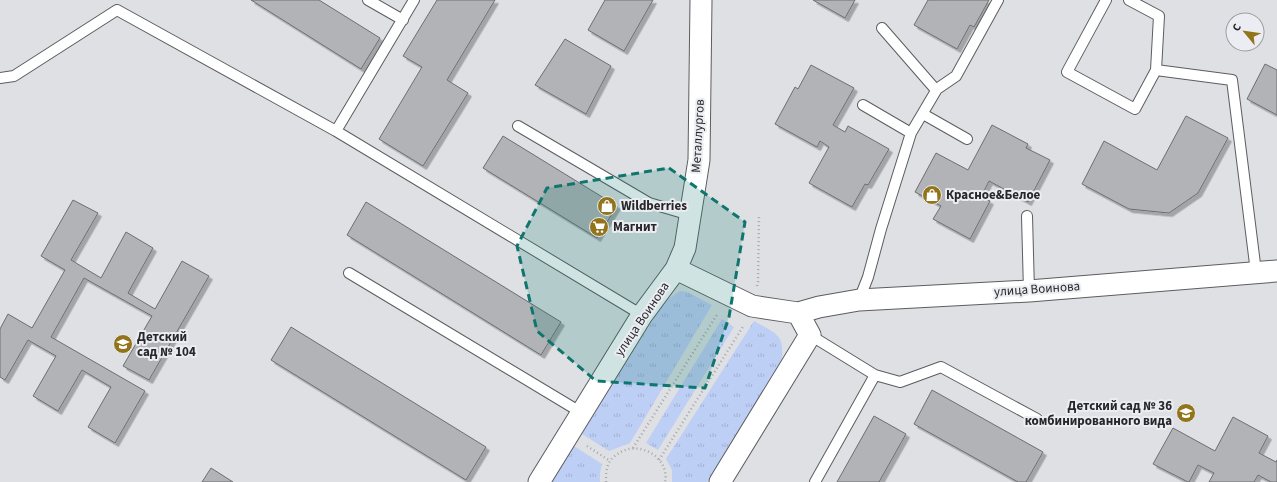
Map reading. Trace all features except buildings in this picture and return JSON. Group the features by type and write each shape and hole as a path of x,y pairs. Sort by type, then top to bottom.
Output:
{"street":[{"name":"Металлургов","path":"676,269 685,248 699,160 701,0"},
{"name":"улица Воинова","path":"539,482 642,314 676,269 752,306 798,313 819,307 859,300 1029,291 1277,271"},
{"path":"720,482 810,335 798,313"}],"lane":[{"path":"368,0 403,20"},
{"path":"336,131 414,0"},
{"path":"859,300 868,277 881,229 911,133 936,90 956,76 998,0"},
{"path":"1106,0 1067,72 1134,109 1156,70 1160,16 1129,0"},
{"path":"0,78 14,76 117,5 336,131 642,314"},
{"path":"882,28 936,90"},
{"path":"1156,70 1232,80 1256,272"},
{"path":"864,105 911,133"},
{"path":"923,114 967,139"},
{"path":"518,126 649,203 690,215"},
{"path":"1027,216 1029,291"},
{"path":"349,273 582,412"},
{"path":"810,335 875,375 900,382 941,367 1037,419"},
{"path":"815,482 875,375"}],"path":[{"path":"659,460 746,322 758,282 759,217"},
{"path":"633,448 720,309"},
{"path":"569,435 610,461"},
{"path":"606,482 606,473 610,461 623,450 633,448 643,449 652,453 659,460 664,469 665,482"}],"highlighted area":[{"path":"669,168 745,222 729,317 705,388 596,381 537,331 517,246 547,188"}],"green space":[{"path":"680,291 687,292 712,305 630,443 609,451 582,434 664,302"},
{"path":"722,319 734,327 658,450 646,443"},
{"path":"754,321 774,332 778,336 782,346 781,363 707,482 672,482 672,470 666,459"},
{"path":"574,446 602,464 600,482 552,482"}],"place":[{"name":"Красное&Белое","path":"932,195"},
{"name":"Wildberries","path":"607,206"},
{"name":"Магнит","path":"599,227"},
{"name":"Детский сад № 104","path":"123,344"},
{"name":"Детский сад № 36 комбинированного вида","path":"1186,413"}]}
